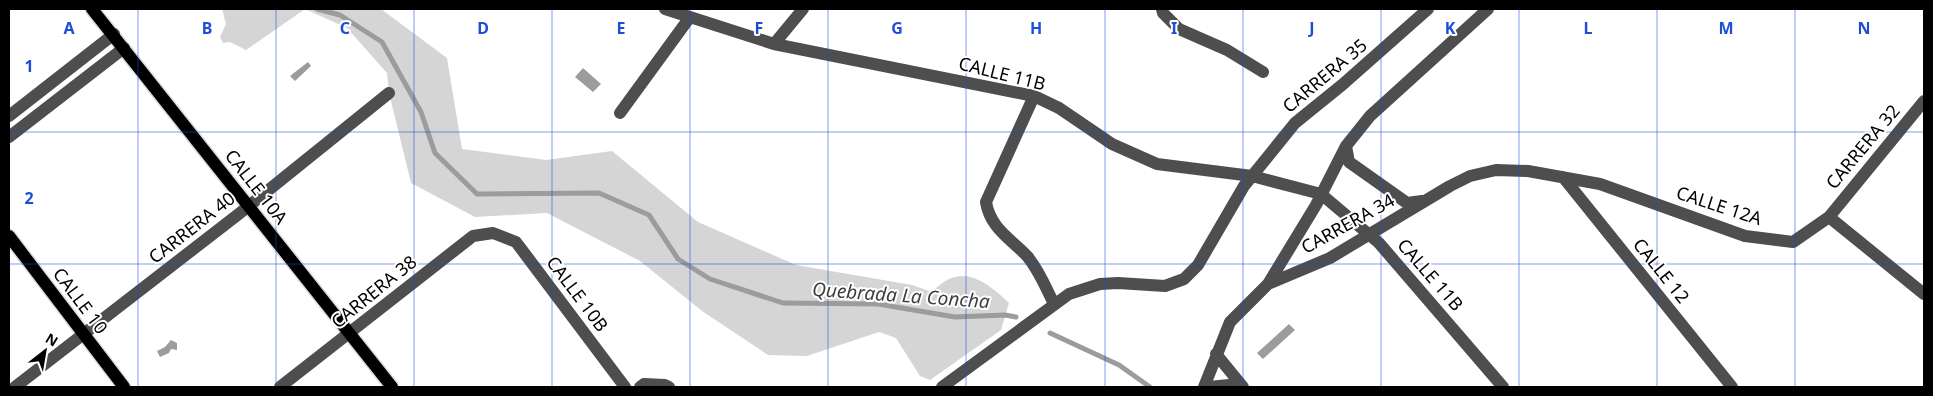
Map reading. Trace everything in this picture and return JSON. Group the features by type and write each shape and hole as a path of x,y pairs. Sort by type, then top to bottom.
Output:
{"main road":[{"name":"CALLE 10A","path":"92,9 114,34 392,387"},
{"name":"CALLE 10","path":"9,236 124,387"}],"street":[{"name":"CALLE 11B","path":"664,9 774,44 1034,96 1059,108 1112,144 1157,164 1252,176 1322,194 1370,235 1503,387"},
{"path":"774,44 803,9"},
{"path":"1162,9 1162,13 1179,28 1226,50 1262,72"},
{"name":"CARRERA 35","path":"942,387 1069,294 1100,284 1131,283 1165,286 1184,279 1198,265 1252,176 1295,123 1342,85 1428,9"},
{"path":"1268,284 1322,194 1346,146 1370,116 1488,9"},
{"path":"620,113 690,17"},
{"path":"9,116 114,34"},
{"path":"9,137 124,48"},
{"name":"CARRERA 40","path":"15,387 249,206 389,93"},
{"path":"1034,96 986,202 992,221 1028,257 1039,272 1054,304"},
{"name":"CARRERA 32","path":"1828,216 1924,101"},
{"path":"1346,146 1349,162 1407,203 1423,201"},
{"name":"CARRERA 34","path":"1204,387 1230,322 1268,284 1330,258 1423,201 1470,176 1496,170 1528,171 1563,178"},
{"name":"CALLE 12A","path":"1563,178 1600,184 1745,236 1772,240 1793,242 1828,216"},
{"name":"CALLE 12","path":"1563,178 1732,387"},
{"path":"1828,216 1924,294"},
{"name":"CARRERA 38","path":"280,387 473,236 493,233"},
{"name":"CALLE 10B","path":"493,233 516,242 625,387"},
{"path":"1216,354 1243,387"},
{"path":"640,387 644,384 667,386"},
{"path":"1209,387 1229,385 1239,387"}],"shaded area":[{"path":"222,9 305,9 246,50 230,42 223,43 220,37 226,24"},
{"path":"305,9 381,9 447,58 462,149 546,160 612,151 698,222 796,265 912,285 932,292 942,283 952,278 972,277 981,281 1000,294 1009,303 1001,330 930,380 920,376 896,338 879,332 807,356 768,355 702,311 640,261 547,213 475,217 411,183 389,93 387,73 347,28"},
{"path":"308,62 311,66 295,81 290,76"},
{"path":"583,68 601,84 593,92 575,77"},
{"path":"1289,324 1295,330 1263,359 1257,353"},
{"path":"171,340 177,343 177,350 171,349 169,353 160,357 157,351 165,347"}],"waterway":[{"name":"Quebrada La Concha","path":"317,9 340,15 382,42 421,112 435,153 477,194 599,193 649,215 678,259 710,279 783,303 878,304 955,317 1005,315 1016,317"},
{"name":"Quebrada La Concha","path":"1050,333 1119,365 1150,387"}]}
